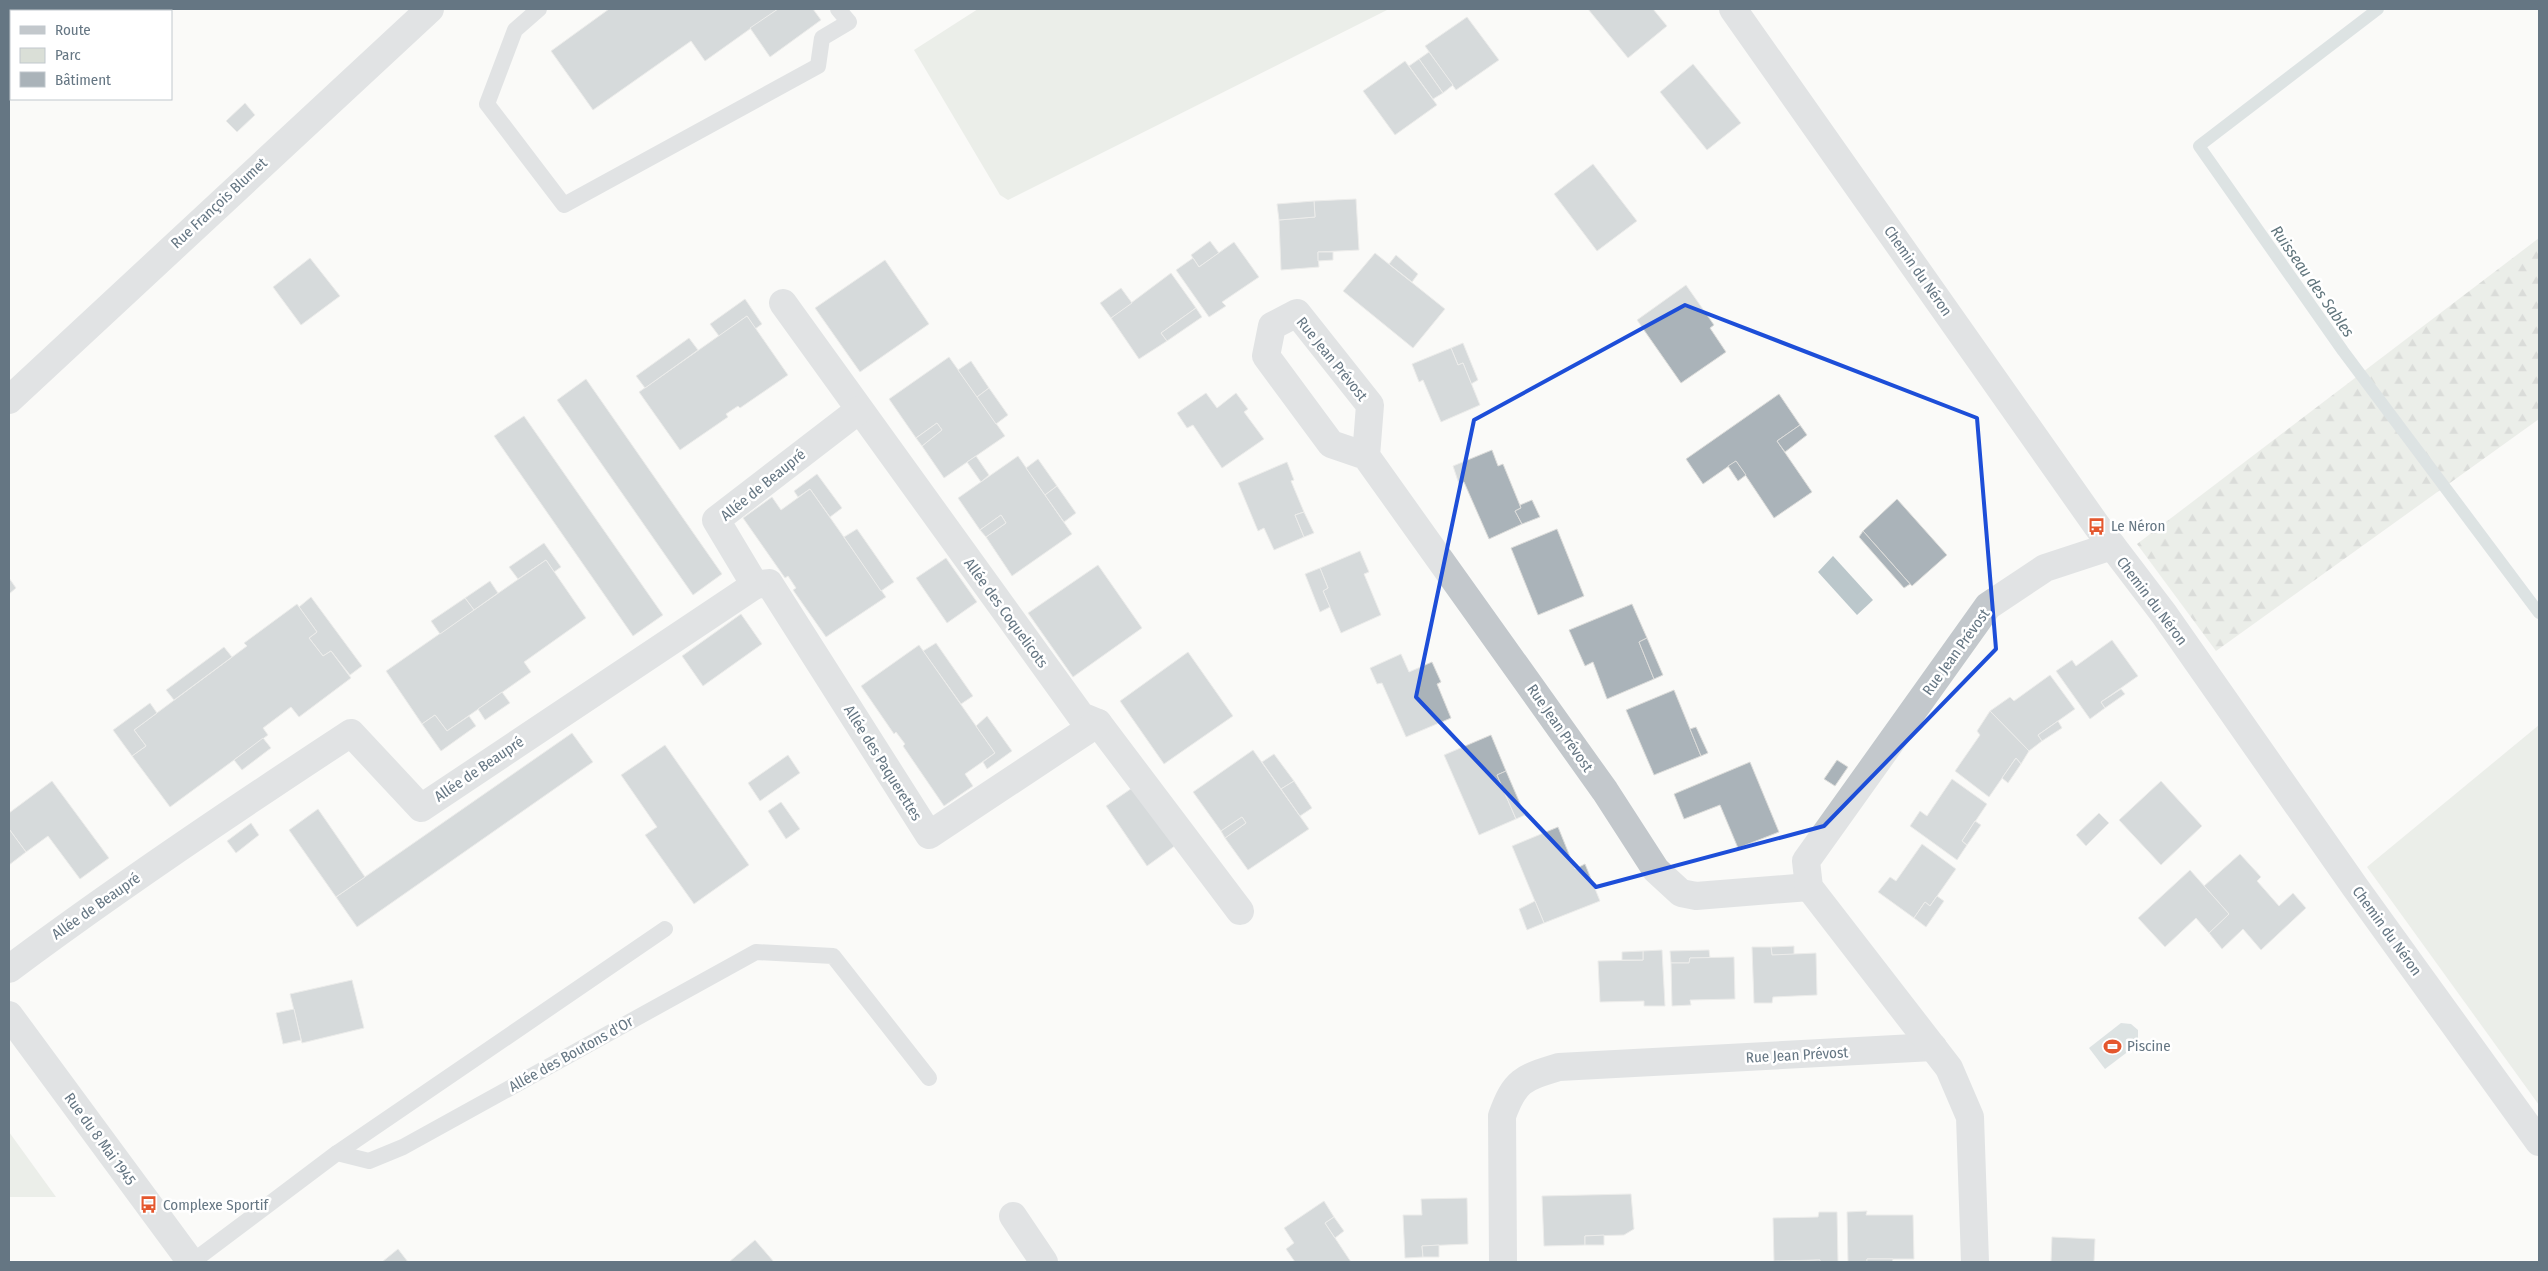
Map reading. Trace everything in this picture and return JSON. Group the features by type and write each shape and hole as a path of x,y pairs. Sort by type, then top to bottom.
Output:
{"street":[{"name":"Rue François Blumet","path":"9,400 430,9"},
{"name":"Chemin du Néron","path":"1733,9 2112,546 2164,614 2355,886 2539,1142"},
{"name":"Allée des Coquelicots","path":"783,304 1081,716 1098,723 1240,911"},
{"name":"Rue Jean Prévost","path":"1366,456 1370,405 1297,313 1272,326 1266,356 1331,444 1366,456 1605,791 1656,870 1680,893 1696,896 1809,887 1806,861 1988,606 2045,568 2112,546"},
{"name":"Allée de Beaupré","path":"9,969 75,920 220,819 351,733 421,808 755,585 716,520 859,410"},
{"name":"Allée des Paquerettes","path":"755,585 769,583 929,835 1098,723"},
{"path":"1809,887 1949,1068 1970,1117 1974,1262"},
{"name":"Rue du 8 Mai 1945","path":"9,1016 191,1262"},
{"name":"Rue Jean Prévost","path":"1503,1262 1502,1116 1510,1093 1529,1076 1559,1067 1933,1047"},
{"path":"1013,1216 1044,1262"}],"lane":[{"path":"540,9 515,30 487,104 564,206 818,66 822,38 848,22 838,9"},
{"path":"191,1262 337,1153 665,929"},
{"name":"Allée des Boutons d'Or","path":"337,1153 369,1161 403,1147 756,952 833,956 929,1078"}],"highlighted area":[{"path":"1685,305 1977,418 1996,649 1824,826 1596,887 1416,697 1474,420"}],"green space":[{"path":"978,9 1389,9 1008,200 1000,195 914,50"},
{"path":"2539,238 2539,419 2216,651 2137,544"},
{"path":"2539,725 2539,1105 2367,867"},
{"path":"9,1132 56,1197 9,1197"}],"shaded area":[{"path":"1833,556 1873,600 1857,615 1818,572"},
{"name":"Piscine","path":"2121,1023 2131,1024 2138,1030 2138,1044 2105,1069 2089,1048"}],"building":[{"path":"32,9 53,9 52,10"},
{"path":"64,9 154,9 152,10"},
{"path":"609,9 778,9 705,61 691,41 593,110 551,51"},
{"path":"778,9 813,9 821,20 770,57 750,28"},
{"path":"1588,9 1653,9 1667,26 1628,58"},
{"path":"1467,17 1499,60 1456,90 1425,46"},
{"path":"1429,52 1453,85 1443,93 1419,59"},
{"path":"1419,59 1443,93 1433,99 1409,66"},
{"path":"1405,61 1437,105 1395,135 1363,91"},
{"path":"1693,64 1741,123 1707,150 1660,92"},
{"path":"245,103 255,115 237,132 226,121"},
{"path":"1593,164 1637,221 1597,251 1554,194"},
{"path":"1356,199 1359,250 1318,252 1319,267 1281,270 1279,220 1315,217 1314,201"},
{"path":"1314,201 1315,217 1279,220 1277,204"},
{"path":"1210,241 1219,253 1199,267 1191,255"},
{"path":"1234,242 1259,277 1222,302 1226,306 1209,317 1176,270 1193,258 1199,267"},
{"path":"1318,252 1333,252 1333,260 1318,261"},
{"path":"1375,253 1445,309 1413,348 1343,291"},
{"path":"1396,255 1418,274 1412,282 1389,264"},
{"path":"310,258 340,296 301,325 273,287"},
{"path":"885,260 929,324 860,372 815,308"},
{"path":"1171,273 1196,308 1161,333 1167,341 1139,359 1111,318"},
{"path":"1686,285 1714,325 1710,328 1726,352 1681,383 1637,320"},
{"path":"1121,288 1132,303 1111,318 1100,303"},
{"path":"745,299 762,324 755,329 747,316 719,336 710,324"},
{"path":"1196,308 1202,317 1167,341 1161,333"},
{"path":"747,316 788,375 740,408 738,406 726,414 728,417 680,450 639,392"},
{"path":"689,338 698,350 645,388 636,376"},
{"path":"1463,343 1478,380 1471,384 1463,363 1458,365 1451,348"},
{"path":"1451,348 1458,365 1463,363 1480,405 1441,422 1423,380 1419,382 1412,364"},
{"path":"949,357 1005,436 944,478 922,446 942,430 937,423 916,438 889,399"},
{"path":"971,361 989,388 977,397 958,370"},
{"path":"586,379 722,574 693,595 557,400"},
{"path":"989,388 1008,415 996,424 977,397"},
{"path":"1206,393 1217,408 1236,393 1248,409 1244,412 1264,439 1222,468 1193,425 1187,428 1177,413"},
{"path":"1779,394 1800,425 1777,441 1812,492 1774,518 1736,461 1703,484 1686,459"},
{"path":"524,416 663,615 633,636 494,436"},
{"path":"937,423 942,430 922,446 916,438"},
{"path":"1800,425 1807,435 1785,452 1777,441"},
{"path":"1492,450 1498,466 1503,464 1521,508 1515,511 1522,524 1489,539 1464,482 1459,484 1453,466"},
{"path":"976,456 989,475 981,482 967,462"},
{"path":"1018,456 1072,534 1012,576 986,537 1006,523 1001,515 980,530 958,498"},
{"path":"1038,459 1057,486 1045,495 1026,468"},
{"path":"1736,461 1746,475 1738,481 1728,466"},
{"path":"1287,462 1294,480 1291,481 1304,512 1295,515 1304,537 1274,550 1264,528 1258,531 1238,483"},
{"path":"817,474 842,508 830,517 810,489 798,497 794,491"},
{"path":"1057,486 1076,513 1064,522 1045,495"},
{"path":"810,489 886,597 826,637 793,590 796,588 788,576 785,578 743,518 772,497 781,510"},
{"path":"1897,499 1947,555 1912,586 1863,531"},
{"path":"1532,500 1540,517 1522,524 1515,511 1521,508 1520,505"},
{"path":"1304,512 1314,533 1304,537 1295,515"},
{"path":"1001,515 1006,523 986,537 980,530"},
{"path":"857,529 894,582 881,591 844,537"},
{"path":"1557,529 1584,596 1538,615 1511,548"},
{"path":"1863,531 1910,584 1904,588 1859,537"},
{"path":"544,543 561,567 554,572 546,560 518,579 509,567"},
{"path":"1360,551 1369,572 1364,574 1381,615 1341,633 1323,591 1328,588 1320,568"},
{"path":"946,558 977,602 947,623 916,578"},
{"path":"546,560 586,618 524,662 531,672 447,731 435,715 422,724 386,671"},
{"path":"1098,565 1142,628 1073,677 1028,613"},
{"path":"1320,568 1328,588 1323,591 1330,607 1320,612 1305,574"},
{"path":"9,578 16,588 9,594"},
{"path":"490,581 498,593 474,610 465,598"},
{"path":"311,597 362,666 350,675 331,651 323,656 309,638 317,632 299,607"},
{"path":"465,598 474,610 440,634 431,621"},
{"path":"297,604 317,632 309,638 323,656 331,651 351,678 299,717 291,707 263,728 268,735 170,807 132,756 146,746 134,730 247,646 244,643"},
{"path":"1632,604 1647,638 1639,642 1654,679 1607,699 1593,662 1585,666 1569,630"},
{"path":"741,614 762,644 703,686 682,656"},
{"path":"1647,638 1663,675 1654,679 1639,642"},
{"path":"2112,640 2138,676 2101,702 2105,708 2090,719 2056,671 2072,660 2076,666"},
{"path":"936,643 973,696 961,704 923,651"},
{"path":"919,645 995,753 965,774 973,786 944,806 903,746 905,744 896,732 894,734 861,686"},
{"path":"224,647 232,657 174,700 166,690"},
{"path":"1188,652 1233,716 1164,764 1120,701"},
{"path":"1401,654 1409,672 1432,662 1441,682 1437,684 1451,718 1406,737 1382,683 1377,684 1370,668"},
{"path":"2050,675 2075,709 2038,735 2042,741 2029,751 1990,711 2010,697 2014,701"},
{"path":"2121,689 2125,694 2105,708 2101,702"},
{"path":"1674,690 1701,756 1654,775 1626,710"},
{"path":"502,692 510,703 485,720 478,709"},
{"path":"150,703 157,713 134,730 146,746 132,756 113,730"},
{"path":"1990,711 2029,751 2021,764 2016,758 1989,797 1955,771 1980,735 1977,731"},
{"path":"435,715 447,731 469,716 476,726 441,751 422,724"},
{"path":"987,716 1012,751 987,769 983,762 995,753 976,726"},
{"path":"2058,721 2062,728 2042,741 2038,735"},
{"path":"1696,727 1708,753 1701,756 1690,729"},
{"path":"572,733 593,762 357,927 336,897"},
{"path":"1491,735 1506,771 1497,775 1516,819 1479,835 1444,755"},
{"path":"263,738 271,748 242,770 234,760"},
{"path":"665,745 749,865 694,904 645,835 657,827 621,775"},
{"path":"1253,750 1309,829 1248,870 1225,838 1246,823 1242,817 1221,831 1193,792"},
{"path":"1274,754 1294,781 1281,789 1262,762"},
{"path":"788,755 800,773 760,801 748,783"},
{"path":"2016,758 2021,764 2008,783 2002,778"},
{"path":"1837,760 1848,767 1835,786 1824,779"},
{"path":"1750,762 1779,832 1738,848 1720,805 1684,819 1674,794"},
{"path":"1506,771 1525,815 1516,819 1497,775"},
{"path":"1952,779 1987,804 1962,841 1967,845 1957,860 1910,826 1920,811 1927,816"},
{"path":"52,781 109,858 80,879 48,836 26,852 9,829 9,813"},
{"path":"1294,781 1312,808 1300,816 1281,789"},
{"path":"2161,781 2202,826 2161,865 2119,820"},
{"path":"1135,786 1176,845 1147,866 1106,806"},
{"path":"781,802 800,829 786,839 768,811"},
{"path":"318,809 365,877 336,897 289,830"},
{"path":"2099,813 2109,823 2086,846 2076,835"},
{"path":"1242,817 1246,823 1225,838 1221,831"},
{"path":"1975,821 1981,825 1967,845 1962,841"},
{"path":"251,823 259,835 236,853 227,841"},
{"path":"1558,827 1575,869 1585,864 1600,901 1544,923 1512,846"},
{"path":"9,829 26,852 9,865"},
{"path":"1922,844 1956,869 1930,906 1925,902 1914,918 1878,892 1890,877 1896,881"},
{"path":"2240,854 2261,877 2257,881 2279,906 2293,893 2306,908 2261,950 2243,929 2222,949 2209,933 2229,914 2204,886"},
{"path":"2190,870 2229,914 2209,933 2196,918 2165,947 2138,918"},
{"path":"1937,896 1944,901 1926,927 1914,918 1925,902 1930,906"},
{"path":"1535,901 1544,923 1527,930 1519,909"},
{"path":"1794,946 1794,955 1772,955 1771,947"},
{"path":"1752,947 1771,947 1772,955 1816,953 1817,995 1773,997 1772,1003 1754,1003"},
{"path":"1662,950 1665,1006 1644,1006 1644,1001 1600,1002 1598,961 1643,960 1643,951"},
{"path":"1709,950 1710,958 1690,958 1689,963 1671,963 1670,951"},
{"path":"1643,951 1643,960 1622,960 1622,952"},
{"path":"1734,957 1735,999 1690,1000 1691,1005 1672,1006 1671,963 1689,963 1690,958"},
{"path":"352,980 364,1028 302,1043 290,994"},
{"path":"294,1009 301,1040 283,1044 276,1013"},
{"path":"1631,1194 1634,1229 1624,1235 1585,1236 1585,1245 1544,1246 1542,1196"},
{"path":"1467,1198 1468,1244 1422,1246 1423,1257 1405,1258 1403,1215 1422,1215 1421,1199"},
{"path":"1324,1201 1334,1217 1325,1223 1351,1262 1295,1262 1286,1249 1294,1243 1284,1228"},
{"path":"1867,1211 1866,1215 1913,1215 1914,1259 1867,1259 1867,1262 1848,1262 1847,1212"},
{"path":"1819,1212 1837,1212 1838,1262 1820,1262 1820,1260 1774,1261 1773,1218 1818,1217"},
{"path":"1334,1217 1344,1231 1335,1238 1325,1223"},
{"path":"1604,1235 1604,1245 1585,1245 1585,1236"},
{"path":"2052,1237 2095,1239 2094,1262 2051,1262"},
{"path":"755,1240 774,1262 729,1262"},
{"path":"1439,1245 1439,1257 1423,1257 1422,1246"},
{"path":"398,1249 408,1262 382,1262"},
{"path":"1867,1259 1893,1259 1892,1262 1867,1262"},
{"path":"1820,1260 1820,1262 1797,1262 1797,1261"}],"waterway":[{"name":"Ruisseau des Sables","path":"2378,9 2199,146 2343,351 2539,613"}],"place":[{"name":"Le Néron","path":"2097,526"},
{"name":"Piscine","path":"2113,1046"},
{"name":"Complexe Sportif","path":"149,1205"}]}
